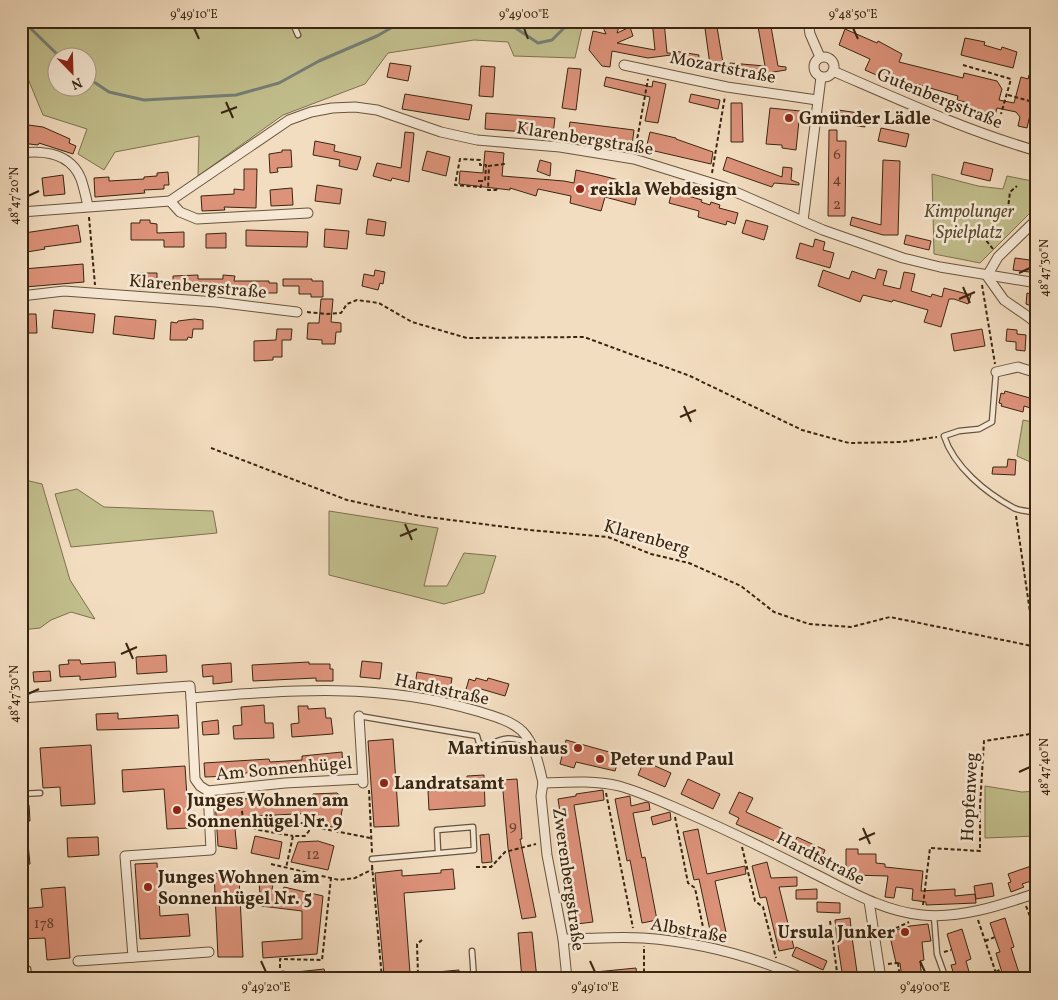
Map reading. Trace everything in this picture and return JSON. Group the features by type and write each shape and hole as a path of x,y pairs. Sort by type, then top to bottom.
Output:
{"street":[{"name":"Gutenbergstraße","path":"808,21 810,34 820,57"},
{"name":"Gutenbergstraße","path":"820,57 831,60 834,67 833,71 927,112 1037,151"},
{"name":"Gutenbergstraße","path":"820,57 814,63 814,68 817,75 821,77"},
{"name":"Mozartstraße","path":"624,65 727,87 817,100"},
{"path":"803,221 821,77 830,75 833,71"},
{"name":"Klarenbergstraße","path":"21,212 170,200 289,120 311,112 332,108 355,107 377,110 441,132 477,140 560,147 634,159 724,187 850,240 903,258 987,276 1037,283"},
{"path":"21,153 38,151 55,155 70,163 81,178 88,206"},
{"path":"170,200 180,212 197,219 308,213"},
{"path":"1037,219 998,257 987,276 1004,300 1037,324"},
{"path":"1025,231 1037,232"},
{"name":"Klarenbergstraße","path":"21,296 64,291 216,302 297,312"},
{"path":"996,372 1018,367 1037,373"},
{"path":"21,698 190,686 191,698"},
{"name":"Hardtstraße","path":"191,698 277,691 336,690 392,694 460,706 502,719 524,733 536,757 544,783 604,783 643,794 740,836 869,901 893,910 934,916 975,911 1037,892"},
{"name":"Am Sonnenhügel","path":"191,698 195,779 200,786 208,791 285,783 363,781"},
{"path":"359,716 363,781"},
{"name":"Zwerenbergstraße","path":"544,783 541,796 545,842 563,939 567,979"},
{"name":"Am Sonnenhügel","path":"133,957 125,856 211,850 208,791"},
{"path":"869,901 881,979"},
{"name":"Albstraße","path":"563,939 640,938 708,948 778,967 805,979"},
{"path":"78,961 210,952"}],"lane":[{"path":"292,21 298,35"},
{"path":"996,372 992,422 980,429 959,431 944,436 948,449 982,487 1015,508 1037,513"},
{"path":"359,716 477,736 479,743 488,746 498,740 513,737 530,743"},
{"path":"21,794 40,793"},
{"path":"372,859 474,850 473,827 437,830 438,852"},
{"path":"934,916 937,954 946,979"},
{"path":"472,951 474,979"},
{"path":"21,969 28,969 29,979"}],"path":[{"path":"963,65 1011,79 1001,114"},
{"path":"634,159 649,70"},
{"path":"710,182 727,87"},
{"path":"1006,95 1037,103"},
{"path":"460,158 480,160 480,165 486,165 485,181 480,181 481,187 455,185 460,158"},
{"path":"497,189 488,190 489,166 504,164 505,161"},
{"path":"998,257 985,239 986,234 993,228 995,216 1008,208 1010,192 1017,186"},
{"path":"88,206 96,294"},
{"path":"987,276 982,285 996,372"},
{"path":"297,312 341,313 347,304 357,300 379,303 412,322 467,338 584,337 690,376 802,430 849,443 901,442 944,436"},
{"name":"Klarenberg","path":"211,448 347,500 420,516 529,530 608,537 651,554 689,563 741,586 774,612 809,624 851,627 890,617 1036,647"},
{"path":"1015,508 1037,660"},
{"name":"Hopfenweg","path":"922,915 930,848 980,850 980,806 984,741 1037,733"},
{"path":"508,749 536,757"},
{"path":"363,781 368,782 382,979"},
{"path":"604,783 640,938 644,979"},
{"path":"240,799 244,825"},
{"path":"673,807 688,883 694,888 708,948"},
{"path":"244,825 296,821 309,826 371,838"},
{"path":"244,825 259,830 292,836 305,836 309,831 309,826"},
{"path":"286,868 292,836"},
{"path":"740,836 754,901 763,906 778,967"},
{"path":"476,867 491,867 505,852 545,842"},
{"path":"271,864 339,880 355,878 373,869"},
{"path":"283,976 280,971 280,959 322,960 331,878"},
{"path":"1023,897 1037,934"},
{"path":"975,911 998,979"},
{"path":"1031,919 1037,917"},
{"path":"830,921 838,979"},
{"path":"882,931 894,930 903,926"},
{"path":"986,941 995,937"},
{"path":"414,979 418,974 417,944 422,940"},
{"path":"898,963 900,979"},
{"path":"996,972 1001,969"}],"green space":[{"path":"21,21 586,21 583,23 575,58 514,56 508,42 474,40 388,53 365,84 283,115 198,176 199,136 115,152 104,170 78,154 87,129 43,115 21,62"},
{"name":"Kimpolunger Spielplatz","path":"932,174 978,186 1003,189 1007,176 1037,182 1037,206 980,263 934,254"},
{"path":"1023,420 1037,423 1037,465 1017,456"},
{"path":"21,479 42,484 70,580 95,619 71,612 51,620 40,628 21,630"},
{"path":"77,489 104,507 213,511 217,533 71,547 55,494"},
{"path":"329,511 438,528 424,586 447,586 464,553 496,556 484,593 444,604 329,575"},
{"path":"985,786 1022,792 1037,791 1037,836 985,838"}],"building":[{"path":"611,21 620,24 617,33 630,27 633,36 617,43 655,50 652,21 664,21 667,53 671,53 671,55 648,58 612,51 610,67 602,66 589,50 593,31 606,34 603,27"},
{"path":"704,21 716,21 723,63 710,65"},
{"path":"757,21 770,21 778,66 786,67 786,70 761,74 730,72 730,63 765,66"},
{"path":"845,29 877,43 878,41 902,54 899,62 963,78 964,73 997,81 1002,89 999,100 1014,103 1021,77 1028,79 1029,75 1037,78 1037,98 1034,97 1027,128 1018,126 1020,117 1016,112 997,108 994,119 986,118 986,116 967,110 969,103 957,100 958,96 891,77 890,81 865,70 870,59 839,45"},
{"path":"965,38 985,42 984,45 1001,50 1002,47 1017,52 1013,68 961,55"},
{"path":"674,51 699,55 698,64 673,60"},
{"path":"390,63 411,66 408,81 387,77"},
{"path":"481,66 495,67 493,97 479,96"},
{"path":"568,68 581,69 576,110 562,108"},
{"path":"606,77 652,87 653,81 666,84 658,123 645,121 650,97 604,86"},
{"path":"405,94 472,105 469,120 402,109"},
{"path":"691,94 720,100 718,109 689,102"},
{"path":"731,103 742,103 743,142 731,142"},
{"path":"770,108 800,111 796,150 782,148 782,145 766,144"},
{"path":"838,110 866,114 865,127 836,123"},
{"path":"486,113 555,118 553,134 485,129"},
{"path":"570,122 634,130 632,145 568,137"},
{"path":"21,124 43,127 70,139 69,143 76,146 73,154 39,143 38,145 21,143"},
{"path":"881,128 909,134 906,147 878,141"},
{"path":"829,130 837,130 837,141 846,141 845,216 828,216"},
{"path":"405,132 414,133 409,182 392,178 391,181 373,176 377,163 401,168"},
{"path":"650,132 676,138 713,152 711,164 646,149"},
{"path":"315,141 335,145 334,151 361,157 357,170 339,166 340,160 313,155"},
{"path":"282,150 291,150 292,167 277,168 278,172 270,173 269,154 282,152"},
{"path":"427,151 450,157 446,176 422,170"},
{"path":"485,151 504,153 502,176 574,183 576,170 619,180 618,185 627,187 626,193 637,195 635,205 605,197 601,211 570,203 571,196 538,189 536,196 510,188 510,190 459,184 460,171 483,173"},
{"path":"727,157 782,177 783,167 792,168 791,180 799,183 799,185 774,183 772,187 723,170"},
{"path":"540,160 551,163 550,176 537,171"},
{"path":"883,160 900,161 898,235 883,235 850,225 852,217 881,225"},
{"path":"964,162 993,169 990,181 961,174"},
{"path":"244,169 257,169 256,208 224,207 225,210 202,211 201,196 234,194 234,189 244,190"},
{"path":"168,172 169,185 164,185 164,189 144,190 145,193 95,197 94,178 109,177 109,181 144,179 144,177 157,176 157,173"},
{"path":"63,175 65,194 44,196 42,178"},
{"path":"317,185 342,189 340,204 315,201"},
{"path":"292,188 293,205 271,206 270,190"},
{"path":"672,191 702,200 701,202 710,205 711,202 720,205 719,208 738,213 735,224 727,221 726,225 698,217 699,211 669,203"},
{"path":"368,219 386,222 384,236 366,234"},
{"path":"140,220 150,220 150,223 157,224 157,233 184,232 184,247 164,247 164,240 131,240 131,223 140,223"},
{"path":"746,220 768,226 764,240 742,233"},
{"path":"78,225 81,242 44,247 45,249 27,252 24,233"},
{"path":"325,229 349,231 347,249 324,247"},
{"path":"246,230 308,232 307,247 246,246"},
{"path":"226,233 226,248 206,248 206,234"},
{"path":"906,235 931,241 929,250 904,244"},
{"path":"815,239 825,242 823,250 834,253 830,268 796,258 800,243 813,247"},
{"path":"1015,258 1037,261 1037,273 1013,270"},
{"path":"83,264 84,282 25,287 23,269"},
{"path":"878,269 887,271 883,285 900,289 904,272 915,274 911,291 931,297 932,294 942,297 944,288 971,295 968,304 949,299 941,327 924,322 928,310 893,300 892,302 863,295 860,302 818,286 823,270 849,279 852,271 875,279"},
{"path":"375,270 385,272 383,284 380,283 378,290 362,286 364,274 374,276"},
{"path":"139,273 157,273 157,288 139,289"},
{"path":"198,275 198,279 223,279 223,275 235,276 234,281 269,281 269,283 277,283 277,293 261,293 261,296 253,296 253,292 209,294 209,290 173,290 173,276"},
{"path":"283,279 323,281 323,297 299,294 299,286 283,286"},
{"path":"1027,293 1037,295 1037,308 1026,304"},
{"path":"321,299 333,299 331,322 341,323 341,332 336,332 335,344 322,344 322,340 307,339 308,323 319,323"},
{"path":"54,310 95,314 93,333 52,328"},
{"path":"21,314 36,314 37,333 21,333"},
{"path":"115,316 156,320 154,339 113,334"},
{"path":"203,320 203,329 193,329 192,338 188,337 187,340 170,340 171,322 177,323 178,321"},
{"path":"277,329 292,329 291,340 282,340 282,357 273,357 273,360 254,361 254,341 276,340"},
{"path":"982,329 985,346 954,351 951,334"},
{"path":"1007,329 1017,330 1017,334 1026,335 1025,351 1016,350 1016,342 1006,341"},
{"path":"1005,391 1037,400 1037,410 1024,406 1023,412 1001,406 1002,404 999,403 1001,393 1004,394"},
{"path":"1008,459 1016,460 1015,475 992,474 993,467 1007,467"},
{"path":"166,655 167,672 137,674 136,657"},
{"path":"68,660 80,660 81,664 115,662 116,677 80,680 80,676 60,677 59,665 69,664"},
{"path":"362,661 382,663 380,679 360,677"},
{"path":"309,662 309,664 330,664 330,669 333,669 333,681 316,681 316,678 253,681 252,665"},
{"path":"231,663 232,682 213,684 213,676 203,677 202,665"},
{"path":"50,671 51,681 34,682 33,672"},
{"path":"417,672 452,678 450,691 415,685"},
{"path":"476,678 487,681 488,678 509,684 505,696 481,689 478,697 465,693 469,679 475,681"},
{"path":"264,705 265,723 273,723 274,738 234,739 233,726 242,725 241,707"},
{"path":"298,706 308,706 308,709 325,708 326,718 331,718 333,734 292,737 291,724 299,723"},
{"path":"118,713 118,719 178,715 179,728 97,730 96,714"},
{"path":"218,720 219,734 203,735 202,722"},
{"name":"Landratsamt","path":"393,739 399,826 374,827 368,741"},
{"name":"Martinushaus","path":"566,740 620,755 615,771 576,762 574,768 560,764"},
{"path":"91,745 95,804 61,806 60,787 43,788 40,748"},
{"path":"342,752 343,767 318,768 318,770 294,772 294,774 278,776 278,771 245,773 246,777 205,777 204,763 269,759 270,762 302,760 302,756"},
{"path":"644,761 671,773 665,787 638,775"},
{"name":"Junges Wohnen am Sonnenhügel Nr. 9","path":"185,766 189,828 167,829 164,789 123,792 122,770"},
{"path":"484,775 485,806 429,810 428,791 467,789 467,776"},
{"path":"517,779 522,839 520,839 536,917 522,919 508,848 502,780"},
{"path":"688,779 720,794 713,809 681,794"},
{"path":"603,790 604,800 574,805 593,922 577,924 558,799"},
{"path":"739,792 753,798 746,812 783,829 777,842 736,824 739,818 729,813"},
{"path":"337,793 344,799 340,822 338,821 336,828 316,823 315,813 236,817 237,849 218,846 215,800 313,796 313,794"},
{"path":"630,796 631,806 647,802 649,803 650,810 633,813 642,858 645,857 657,920 642,923 630,860 627,861 615,799"},
{"path":"21,805 29,805 30,821 21,822"},
{"path":"670,812 671,820 653,825 651,817"},
{"path":"698,829 707,874 745,866 746,874 715,881 726,932 711,935 699,879 694,880 683,832"},
{"path":"489,834 492,862 482,863 480,835"},
{"path":"255,836 282,842 279,859 251,853"},
{"path":"98,837 99,855 68,857 67,838"},
{"path":"797,837 825,850 820,862 792,849"},
{"path":"318,841 334,846 328,870 291,862 298,842"},
{"path":"28,844 30,864 21,865 21,845"},
{"path":"846,849 858,849 858,854 876,854 876,863 885,864 885,867 923,871 921,891 955,889 955,896 975,894 976,903 926,905 926,902 912,900 913,889 896,887 894,898 885,897 888,876 851,875 851,873 846,873"},
{"path":"767,862 771,878 797,877 797,886 779,887 794,948 779,951 766,897 760,898 752,866"},
{"name":"Junges Wohnen am Sonnenhügel Nr. 5","path":"157,863 160,916 188,914 190,936 140,939 135,864"},
{"path":"1037,864 1037,879 1022,884 1024,887 1011,892 1008,883 1011,882 1008,874"},
{"path":"453,869 455,889 404,893 410,973 384,975 375,873 402,870 402,876 441,873 441,870"},
{"path":"214,873 239,877 243,957 218,957"},
{"path":"259,882 273,885 272,889 282,892 284,887 323,896 317,954 263,958 262,942 302,939 302,911 261,906"},
{"path":"992,883 994,896 976,899 974,886"},
{"path":"65,887 70,958 47,960 45,938 21,939 21,909 43,907 41,889"},
{"path":"817,889 817,899 796,899 796,890"},
{"path":"817,902 840,903 840,913 817,912"},
{"path":"850,918 858,979 843,979 837,939 835,920"},
{"path":"1005,918 1014,947 1011,948 1021,979 1004,979 996,953 1000,952 990,923"},
{"path":"928,924 931,941 922,942 924,960 920,961 922,979 902,979 900,963 896,963 889,932 910,926"},
{"path":"962,929 971,959 966,961 971,979 955,979 951,965 956,964 947,934"},
{"path":"532,932 537,979 522,979 518,933"},
{"path":"796,947 827,961 823,970 792,956"},
{"path":"636,968 637,979 586,979 585,973"},
{"path":"324,969 327,979 288,979 287,973"},
{"path":"459,970 459,979 425,979 425,973"}],"waterway":[{"path":"23,21 51,48"},
{"path":"98,85 109,92 144,100 236,95 279,83 319,61 377,36 403,21"},
{"path":"505,21 538,43 552,40 571,21"}],"place":[{"name":"Gmünder Lädle","path":"789,118"},
{"name":"reikla Webdesign","path":"580,189"},
{"name":"Martinushaus","path":"578,748"},
{"name":"Peter und Paul","path":"600,759"},
{"name":"Landratsamt","path":"384,783"},
{"name":"Junges Wohnen am Sonnenhügel Nr. 9","path":"177,810"},
{"name":"Junges Wohnen am Sonnenhügel Nr. 5","path":"148,887"},
{"name":"Ursula Junker","path":"905,932"}]}
